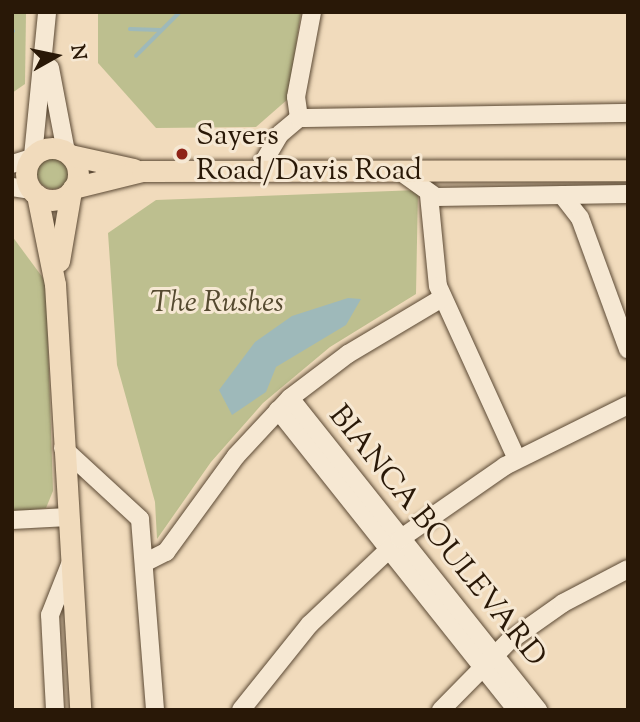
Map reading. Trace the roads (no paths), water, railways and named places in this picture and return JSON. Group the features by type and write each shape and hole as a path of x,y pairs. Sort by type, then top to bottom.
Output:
{"main road":[{"path":"55,284 27,191 26,174 26,159 53,148 142,172 401,172 537,167 628,159"},
{"path":"68,154 77,171 55,284 80,710"},
{"path":"537,167 628,170"},
{"path":"27,191 59,198 72,189 142,172"}],"street":[{"path":"26,159 47,44 47,12"},
{"path":"299,118 296,97 312,12"},
{"path":"47,44 68,154"},
{"path":"303,68 307,98 321,117"},
{"path":"257,173 280,134 299,118 628,113"},
{"path":"401,172 429,195 449,198 628,194"},
{"path":"429,195 435,219 442,298 517,459"},
{"path":"562,195 580,218 628,349"},
{"path":"580,218 588,195"},
{"path":"435,219 449,198"},
{"path":"144,562 166,552 284,404 348,354 442,298"},
{"name":"BIANCA BOULEVARD","path":"284,404 487,660 538,710"},
{"path":"241,710 310,624 395,544 517,459 628,405"},
{"path":"63,448 137,514 144,562 155,710"},
{"path":"12,520 68,517"},
{"path":"55,710 50,615 71,562"},
{"path":"441,710 487,660 563,603 628,569"},
{"name":"BIANCA BOULEVARD","path":"487,660 517,710"}],"water":[{"path":"348,298 361,299 346,325 276,367 266,392 232,415 219,390 255,342 292,316"}],"waterway":[{"path":"136,56 180,12"},
{"path":"130,29 160,30"}],"place":[{"name":"Sayers Road/Davis Road","path":"182,154"}],"park label":[{"name":"The Rushes","path":"217,304"}]}
